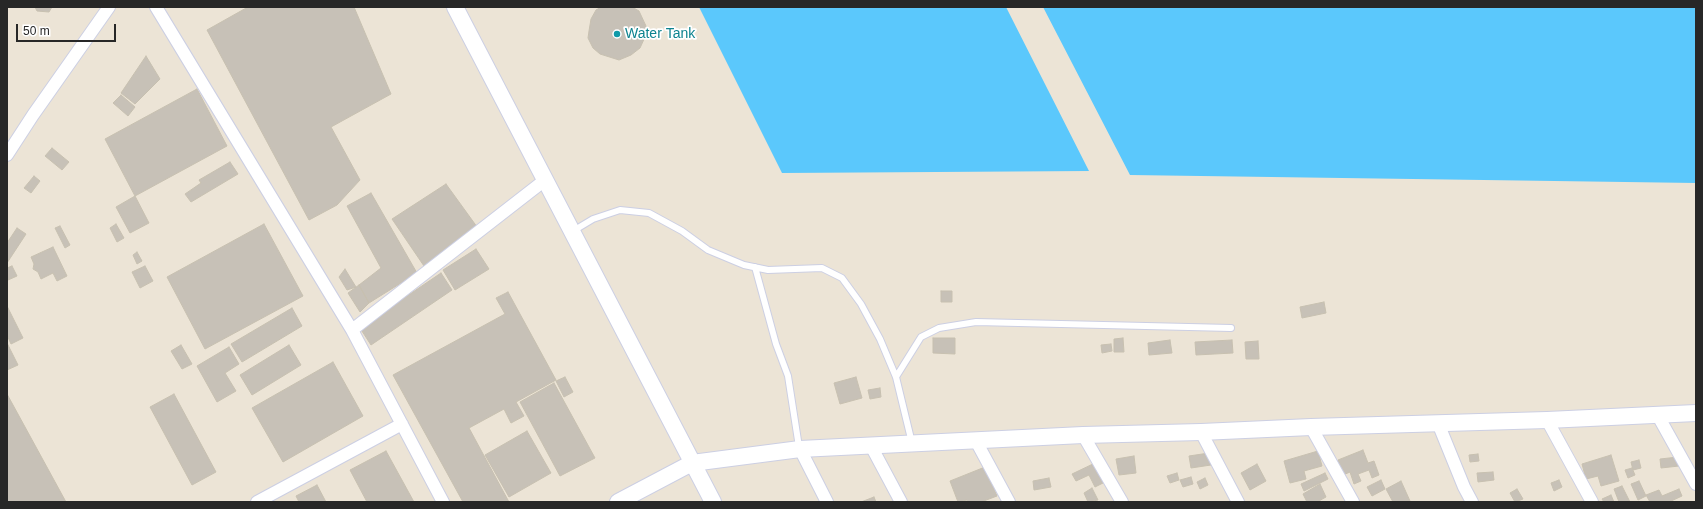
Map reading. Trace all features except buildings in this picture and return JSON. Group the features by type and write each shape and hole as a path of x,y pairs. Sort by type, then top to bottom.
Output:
{"street":[{"path":"7,155 33,115 109,7"},
{"path":"156,7 352,330 443,502"},
{"path":"455,7 713,502"},
{"path":"352,330 545,180"},
{"path":"618,502 692,463 800,449 870,444 976,441 1083,435 1201,432 1311,426 1547,420 1696,413"},
{"path":"1657,414 1696,484"},
{"path":"1547,420 1592,502"},
{"path":"1438,423 1464,487 1472,502"},
{"path":"257,502 402,424"},
{"path":"1311,426 1353,502"},
{"path":"1201,432 1238,502"},
{"path":"1083,435 1122,502"},
{"path":"976,441 1009,502"},
{"path":"870,444 901,502"},
{"path":"800,449 827,502"}],"lane":[{"path":"572,232 593,219 620,210 649,213 682,231 708,250 744,265 768,270 822,268 842,278 880,339 896,377 912,443"},
{"path":"755,267 776,344 788,376 800,449"},
{"path":"896,377 921,337 939,328 976,322 1231,328"}],"water":[{"path":"699,7 1006,7 1089,171 782,173"},
{"path":"1043,7 1696,7 1696,183 1130,175"}],"place":[{"name":"Water Tank","path":"617,34"}]}
